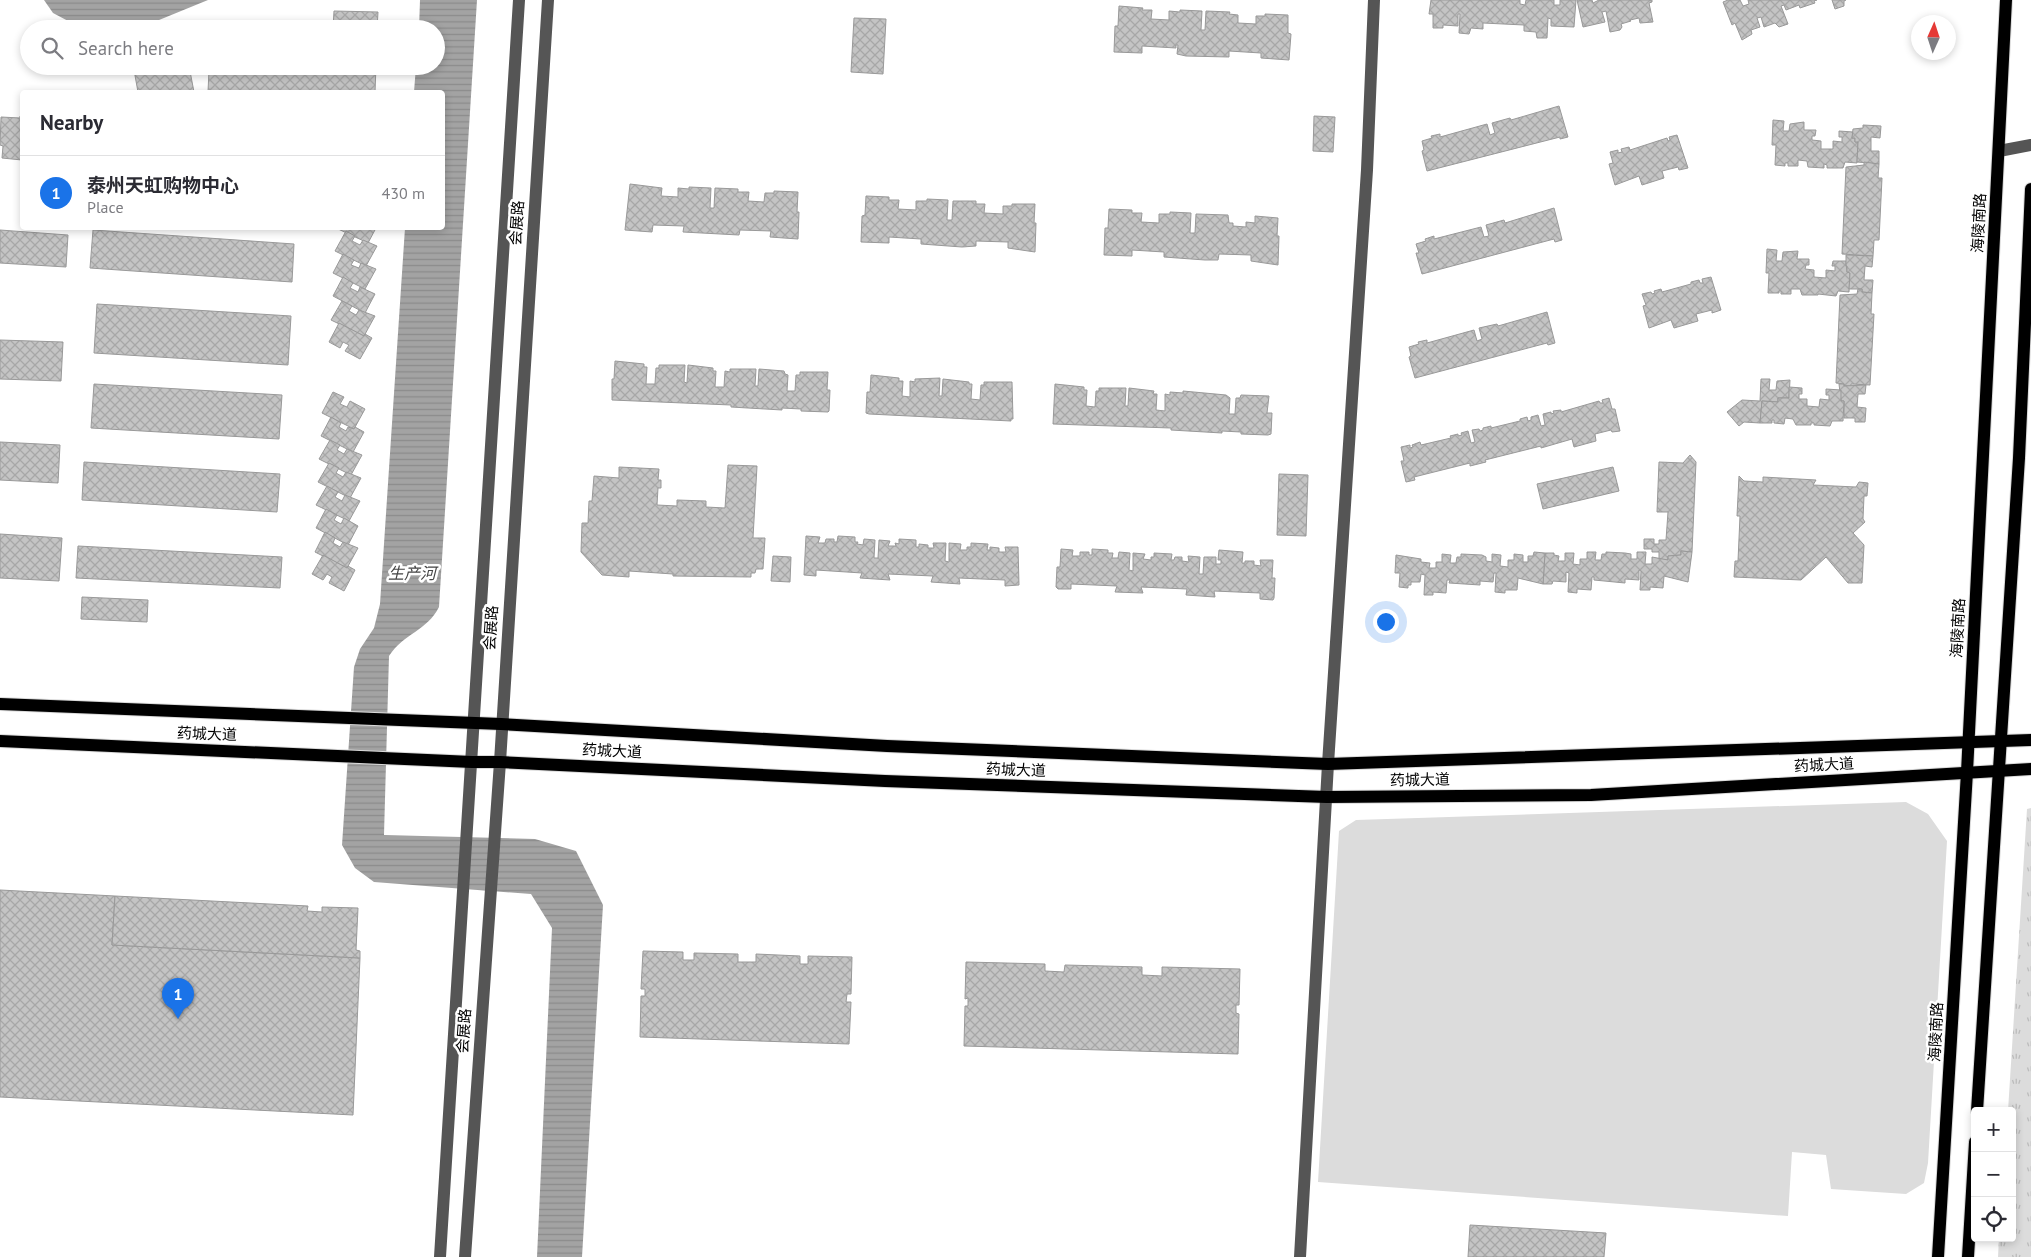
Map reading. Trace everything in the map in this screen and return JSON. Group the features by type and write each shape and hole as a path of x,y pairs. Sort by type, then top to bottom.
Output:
{"main road":[{"name":"海陵南路","path":"1938,1257 1969,743 2006,0"},
{"path":"1977,1107 2018,458 2031,189"},
{"name":"药城大道","path":"0,704 501,724 897,746 1328,764 2031,740"},
{"name":"药城大道","path":"0,741 500,762 885,781 1327,797 1592,794 2031,769"},
{"path":"1968,1257 1974,1152"}],"street":[{"name":"会展路","path":"440,1257 519,0"},
{"name":"会展路","path":"465,1257 500,762 548,0"},
{"path":"1300,1257 1328,764 1367,170 1374,0"},
{"path":"1999,151 2031,145"}],"green space":[{"path":"1906,802 1928,814 1947,841 1928,1163 1924,1183 1906,1194 1831,1189 1826,1155 1792,1152 1788,1216 1318,1182 1339,831 1356,820"},
{"path":"2031,808 2031,1257 1998,1257 1999,1242 2016,1242 2016,1107 2008,1107 2027,809"}],"water":[{"path":"44,0 208,0 159,20 66,20 53,13"},
{"name":"生产河","path":"420,0 477,0 439,607 428,622 401,642 389,656 384,835 535,839 576,851 603,905 582,1257 537,1257 552,928 531,894 374,882 355,868 342,845 354,667 360,649 374,628 380,604 405,230 445,230 445,90 414,90 415,75 445,75 445,20 419,20"}],"building":[{"path":"1431,0 1520,0 1520,4 1525,5 1526,0 1554,0 1554,5 1560,5 1560,0 1576,0 1574,27 1551,26 1551,19 1548,18 1547,38 1537,38 1536,32 1524,31 1524,25 1483,23 1483,29 1471,28 1469,34 1459,33 1460,14 1458,14 1458,26 1443,25 1443,28 1433,28 1433,14 1429,14"},
{"path":"1577,0 1592,0 1593,3 1599,0 1652,0 1649,3 1653,22 1640,23 1639,18 1630,20 1621,24 1620,30 1610,32 1606,11 1602,12 1605,22 1583,27"},
{"path":"1740,0 1743,6 1749,4 1748,0 1817,0 1814,1 1815,3 1800,8 1799,5 1786,10 1784,5 1781,6 1788,24 1779,27 1775,23 1764,27 1761,17 1757,18 1760,27 1751,30 1752,34 1742,40 1735,23 1732,25 1723,2"},
{"path":"1832,0 1846,0 1844,1 1844,6 1835,9"},
{"path":"1119,6 1152,10 1151,19 1169,20 1169,11 1202,11 1201,30 1205,30 1206,11 1230,12 1229,14 1238,15 1238,23 1256,24 1256,16 1265,16 1265,14 1288,15 1288,33 1291,34 1289,60 1261,58 1261,53 1229,51 1229,57 1186,56 1177,54 1178,45 1176,45 1176,48 1142,46 1142,53 1114,52 1115,26 1118,26"},
{"path":"334,11 378,12 378,20 334,20"},
{"path":"854,18 886,19 883,74 851,72"},
{"path":"135,75 191,75 194,90 138,90"},
{"path":"209,75 376,75 375,90 208,90"},
{"path":"1559,106 1568,137 1560,139 1560,137 1427,171 1422,151 1424,150 1422,141 1432,138 1431,136 1440,134 1440,137 1487,124 1490,135 1495,133 1492,123 1510,118 1511,120"},
{"path":"1314,116 1335,117 1333,152 1313,151"},
{"path":"1,117 20,118 20,160 2,158 3,146 0,145"},
{"path":"1773,120 1784,121 1783,131 1789,131 1790,124 1804,122 1804,130 1816,130 1812,140 1821,141 1821,149 1833,149 1833,141 1842,142 1842,137 1839,137 1839,131 1853,132 1852,138 1855,138 1855,142 1858,142 1857,163 1845,162 1843,168 1827,168 1827,165 1824,164 1824,168 1808,167 1807,161 1798,160 1798,166 1788,166 1788,163 1785,163 1785,166 1775,165 1776,145 1772,145"},
{"path":"1863,125 1881,126 1880,138 1871,137 1871,151 1879,151 1879,164 1857,162 1858,142 1855,142 1855,138 1852,138 1853,129 1863,128"},
{"path":"1677,135 1688,168 1679,170 1678,167 1662,171 1664,178 1642,185 1639,176 1615,185 1609,164 1613,163 1610,152 1618,150 1618,153 1622,152 1621,149 1629,147 1630,150 1667,138 1668,141 1670,140 1669,137"},
{"path":"1864,162 1879,164 1878,178 1882,178 1879,240 1874,240 1873,256 1842,254 1846,167 1864,165"},
{"path":"630,184 662,188 661,196 678,197 678,188 711,188 710,208 714,208 715,188 738,189 738,192 749,192 748,201 764,202 765,193 774,193 774,191 798,192 798,239 770,237 771,231 740,230 739,235 683,232 684,226 653,225 652,232 625,230"},
{"path":"866,196 889,197 889,200 899,200 898,209 916,210 916,201 927,201 927,199 948,200 947,220 952,220 953,201 976,201 976,204 985,204 984,213 1003,214 1003,206 1035,204 1035,252 1008,248 1008,242 976,241 976,246 962,247 921,244 921,239 889,237 889,243 861,242 862,216 865,215"},
{"path":"1554,208 1562,240 1555,242 1554,239 1422,274 1416,253 1419,253 1416,244 1426,241 1425,239 1434,236 1434,239 1481,227 1484,237 1489,236 1486,225 1504,220 1505,223"},
{"path":"1109,209 1132,210 1132,213 1142,213 1141,222 1159,223 1159,214 1170,214 1170,212 1191,213 1190,233 1195,233 1196,214 1228,215 1229,223 1233,223 1233,226 1246,227 1246,222 1255,223 1255,216 1278,218 1278,265 1251,261 1251,255 1219,254 1218,260 1205,260 1164,257 1164,252 1132,250 1132,256 1104,255 1105,228 1108,228"},
{"path":"0,230 68,235 66,267 0,263"},
{"path":"93,230 294,244 292,282 90,268"},
{"path":"340,230 375,230 368,243"},
{"path":"346,231 355,236 352,241 360,245 363,240 377,246 366,266 335,251"},
{"path":"1767,249 1777,250 1776,261 1782,261 1783,252 1798,251 1797,259 1809,259 1809,265 1806,265 1805,269 1814,270 1814,277 1826,278 1826,270 1835,271 1835,266 1832,266 1833,261 1846,261 1847,272 1850,273 1849,292 1838,291 1836,296 1802,295 1800,289 1791,289 1791,294 1781,294 1781,291 1779,293 1768,293 1769,273 1766,273"},
{"path":"343,254 354,260 351,265 359,268 361,263 376,269 365,289 333,273"},
{"path":"1846,255 1873,256 1872,267 1865,266 1864,280 1873,280 1872,293 1862,292 1862,289 1849,289 1850,273 1847,272"},
{"path":"343,277 353,283 350,288 358,292 360,287 375,294 365,313 333,296"},
{"path":"1711,277 1721,310 1712,313 1712,310 1696,314 1698,321 1674,328 1671,320 1649,328 1643,306 1646,305 1642,294 1651,292 1652,294 1655,293 1654,291 1661,289 1662,292 1699,280 1700,283 1703,283 1702,279"},
{"path":"1858,289 1862,289 1862,292 1872,293 1871,314 1874,314 1870,385 1851,384 1851,386 1844,386 1844,384 1836,383 1840,295 1857,294"},
{"path":"342,301 352,306 349,311 356,315 359,310 375,316 364,336 331,320"},
{"path":"97,304 291,316 288,365 94,353"},
{"path":"1547,312 1555,343 1548,345 1547,343 1415,378 1409,357 1411,356 1409,347 1419,344 1418,342 1427,340 1427,343 1474,330 1477,341 1482,339 1479,328 1497,324 1498,326"},
{"path":"339,323 372,338 360,359 345,351 349,345 343,342 340,348 329,342"},
{"path":"0,340 63,342 61,381 0,379"},
{"path":"615,361 644,364 644,367 647,367 646,384 655,384 656,368 659,368 659,365 685,365 684,382 687,383 688,365 713,368 713,371 716,371 715,387 724,387 725,371 730,372 730,369 756,369 755,386 758,386 759,369 784,371 788,375 787,391 795,391 796,375 800,375 800,372 828,372 827,390 830,390 829,411 612,400 612,379 614,379"},
{"path":"871,375 899,378 899,381 903,381 902,396 910,397 910,381 915,382 915,379 940,378 939,396 942,396 943,379 969,382 969,384 972,384 971,399 980,400 981,385 984,385 984,382 1012,382 1013,419 1011,421 869,414 866,413 867,392 870,392"},
{"path":"1761,379 1770,379 1769,390 1776,390 1777,381 1790,380 1789,398 1778,398 1778,402 1762,401 1760,423 1744,422 1739,426 1727,412 1742,400 1760,401"},
{"path":"94,384 282,395 279,439 91,428"},
{"path":"1055,384 1084,387 1084,390 1087,390 1086,406 1095,407 1096,391 1099,391 1099,388 1126,388 1125,406 1128,406 1129,388 1154,391 1153,394 1157,394 1156,410 1165,411 1165,394 1170,395 1170,392 1183,393 1183,391 1226,395 1230,398 1229,414 1235,414 1236,398 1240,398 1241,395 1269,396 1267,413 1272,413 1271,434 1053,424"},
{"path":"1839,384 1844,384 1844,386 1866,385 1865,394 1858,394 1857,407 1866,408 1865,422 1855,422 1855,418 1844,418 1844,401 1841,401"},
{"path":"1789,387 1802,388 1802,394 1799,394 1799,399 1807,399 1807,406 1819,407 1820,399 1829,400 1829,395 1826,395 1826,389 1841,390 1841,401 1844,401 1843,421 1832,421 1830,426 1814,425 1814,423 1811,423 1811,425 1796,425 1793,419 1785,418 1784,424 1774,423 1774,420 1772,420 1772,423 1760,423 1762,401 1778,402 1778,398 1789,398"},
{"path":"333,392 344,397 340,404 347,407 350,401 365,409 354,429 322,413"},
{"path":"1609,398 1612,409 1615,409 1620,431 1612,432 1611,430 1595,434 1596,441 1574,447 1572,439 1485,460 1486,462 1470,466 1470,463 1414,477 1415,480 1406,482 1401,461 1404,461 1401,447 1410,445 1410,448 1413,447 1412,445 1420,442 1421,445 1451,438 1450,436 1458,434 1458,436 1462,435 1461,433 1468,431 1471,443 1475,442 1472,430 1479,429 1480,431 1483,428 1520,421 1520,419 1527,417 1528,421 1531,420 1531,417 1538,415 1541,426 1545,425 1543,414 1551,412 1551,414 1554,413 1553,411 1561,410 1561,412 1599,401 1603,403 1602,400"},
{"path":"331,417 341,423 339,427 346,431 348,427 354,429 355,427 364,432 353,452 321,436"},
{"path":"330,440 340,445 337,450 344,454 347,449 362,455 351,475 319,459"},
{"path":"0,442 60,445 58,483 0,480"},
{"path":"1690,455 1696,462 1692,552 1681,551 1681,555 1668,556 1668,560 1659,559 1659,552 1652,552 1652,549 1644,549 1644,539 1654,539 1654,544 1659,544 1659,540 1666,540 1668,512 1657,512 1659,462 1683,463"},
{"path":"84,462 280,474 277,512 82,500"},
{"path":"329,463 339,468 336,473 343,477 346,472 361,478 350,498 318,482"},
{"path":"728,465 757,466 753,538 765,538 763,569 756,569 755,573 751,573 751,577 673,576 673,574 629,571 629,577 602,575 581,552 582,523 588,523 589,501 592,501 594,476 619,478 619,467 659,469 658,480 661,480 661,488 658,488 657,505 677,506 677,500 706,501 706,507 725,508"},
{"path":"1613,467 1619,491 1543,509 1537,484"},
{"path":"1279,474 1308,475 1306,536 1277,535"},
{"path":"1739,476 1744,481 1763,482 1763,477 1816,480 1813,485 1856,487 1859,482 1868,483 1867,496 1864,496 1863,519 1865,522 1853,533 1864,545 1862,583 1848,583 1826,557 1801,580 1734,577 1735,561 1738,561 1740,516 1737,516"},
{"path":"327,486 338,492 335,497 342,501 345,495 360,501 349,521 316,505"},
{"path":"326,509 337,515 334,520 341,524 344,518 358,526 348,545 316,528"},
{"path":"325,532 335,538 333,543 340,547 343,542 358,548 347,568 315,552"},
{"path":"0,534 62,538 59,581 0,578"},
{"path":"806,536 820,537 818,543 825,543 826,539 834,539 834,542 837,542 838,536 855,537 855,542 858,542 857,544 863,545 864,539 875,540 874,558 878,558 879,540 890,541 888,546 896,546 895,543 899,544 899,539 916,540 916,547 919,547 919,544 928,545 928,548 934,548 933,543 946,543 945,561 949,562 949,543 961,544 960,550 967,550 967,547 971,547 971,543 988,544 987,550 990,550 990,547 999,548 999,552 1006,552 1005,547 1018,547 1019,585 1005,586 1005,580 959,578 960,584 931,582 933,576 888,574 890,580 860,578 862,573 816,570 816,576 804,575"},
{"path":"78,546 282,557 280,588 76,578"},
{"path":"1061,549 1073,550 1072,556 1080,556 1080,552 1089,552 1089,555 1092,555 1092,549 1108,550 1108,553 1113,553 1112,558 1118,558 1119,552 1130,553 1129,570 1133,571 1133,553 1145,554 1143,559 1151,560 1151,557 1154,557 1154,553 1172,554 1171,560 1174,560 1175,557 1182,557 1182,561 1189,562 1188,556 1200,557 1199,574 1203,574 1204,557 1216,557 1216,564 1221,564 1221,560 1218,560 1219,550 1243,552 1242,563 1254,561 1254,565 1261,566 1260,560 1273,560 1272,578 1275,578 1274,598 1273,600 1260,599 1260,593 1214,591 1215,597 1186,595 1187,589 1141,587 1143,593 1115,592 1117,586 1071,584 1071,589 1058,589 1056,587 1057,567 1060,567"},
{"path":"1681,551 1692,552 1688,582 1664,576 1663,588 1650,587 1650,590 1640,590 1641,571 1639,570 1639,580 1625,579 1625,583 1594,580 1594,577 1592,577 1591,590 1577,589 1577,593 1568,592 1569,573 1566,572 1566,582 1553,581 1552,584 1543,584 1545,553 1554,553 1554,555 1559,556 1558,561 1565,561 1565,553 1574,553 1573,564 1580,565 1580,559 1587,559 1587,552 1596,552 1595,560 1601,560 1602,554 1606,554 1606,552 1631,554 1631,559 1637,559 1637,552 1646,552 1645,564 1652,564 1652,557 1668,560 1668,556 1681,555"},
{"path":"1534,552 1545,553 1543,584 1518,578 1517,590 1505,590 1505,593 1495,592 1496,573 1494,573 1493,582 1480,581 1480,585 1449,583 1450,580 1447,580 1446,593 1433,592 1433,595 1424,595 1425,575 1421,574 1420,582 1411,582 1408,588 1399,587 1400,573 1395,573 1396,555 1421,559 1421,562 1430,563 1429,568 1436,568 1436,562 1442,562 1442,554 1451,555 1450,563 1456,563 1457,557 1461,557 1461,554 1482,555 1486,557 1486,561 1492,562 1492,554 1501,555 1500,566 1508,567 1508,560 1514,560 1514,554 1523,555 1523,562 1528,562 1528,556 1533,556"},
{"path":"323,555 347,568 348,566 355,570 344,591 329,583 332,577 327,574 323,580 312,574"},
{"path":"773,556 791,557 790,582 771,581"},
{"path":"82,597 148,600 147,622 81,619"},
{"path":"0,890 115,896 112,945 360,958 353,1115 0,1097"},
{"path":"115,896 308,906 307,911 322,912 322,907 358,908 356,950 360,951 360,958 112,945"},
{"path":"643,951 683,952 683,960 694,960 694,953 738,954 738,962 756,962 756,954 800,956 800,964 808,964 808,956 852,957 851,994 847,994 846,1002 851,1002 849,1044 640,1037 641,996 645,996 645,989 641,989"},
{"path":"966,962 1045,964 1045,971 1064,972 1065,965 1142,967 1142,975 1162,976 1162,967 1240,969 1239,1005 1236,1005 1236,1013 1239,1014 1238,1054 964,1046 965,1006 968,1006 968,998 965,999"},
{"path":"1470,1225 1606,1233 1604,1257 1468,1257"}],"place":[{"name":"泰州天虹购物中心","path":"178,1019"}]}
